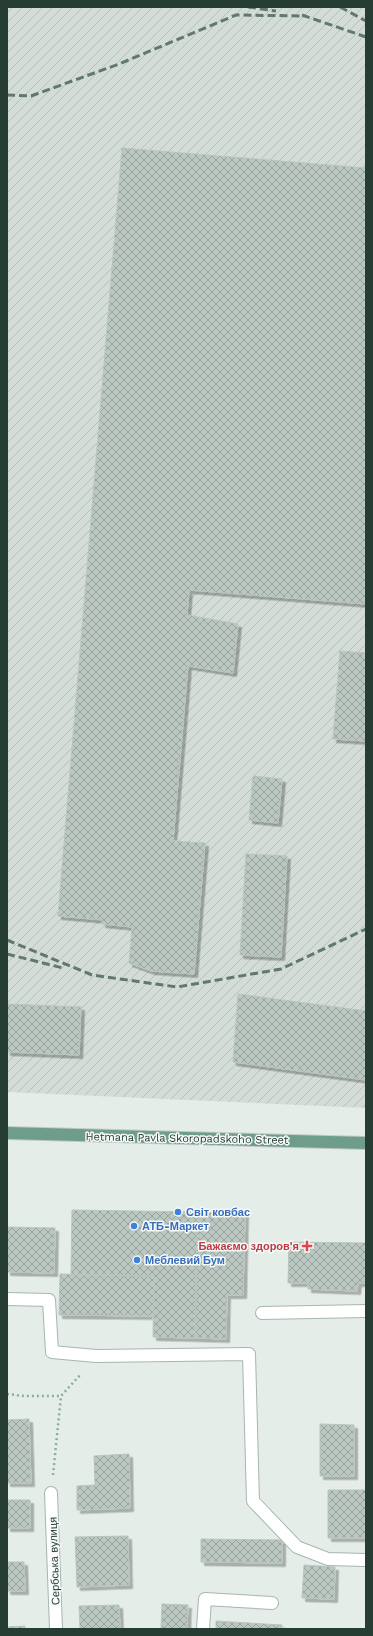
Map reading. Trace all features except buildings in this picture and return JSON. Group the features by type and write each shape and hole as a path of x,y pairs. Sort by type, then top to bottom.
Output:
{"main road":[{"name":"Hetmana Pavla Skoropadskoho Street","path":"7,1133 366,1143"}],"street":[{"path":"7,1299 50,1300 52,1352 96,1356 249,1354 253,1501 297,1547 328,1559 366,1560"},
{"path":"262,1313 366,1312"},
{"name":"Сербська вулиця","path":"51,1493 56,1629"},
{"path":"203,1629 205,1599 272,1602"}],"path":[{"path":"51,1493 61,1396 96,1356"},
{"path":"7,1394 24,1396 61,1396"}],"shaded area":[{"path":"7,7 366,7 366,1108 7,1092"}],"railway":[{"path":"248,7 276,11"},
{"path":"340,7 366,21"},
{"path":"7,95 31,96 119,64 236,15 306,16"},
{"path":"302,15 366,37"},
{"path":"7,940 92,975 177,987 281,969 366,929"},
{"path":"7,954 63,968"}],"place":[{"name":"Світ ковбас","path":"178,1212"},
{"name":"АТБ-Маркет","path":"134,1226"},
{"name":"Бажаємо здоров'я","path":"307,1246"},
{"name":"Меблевий Бум","path":"137,1260"}]}
